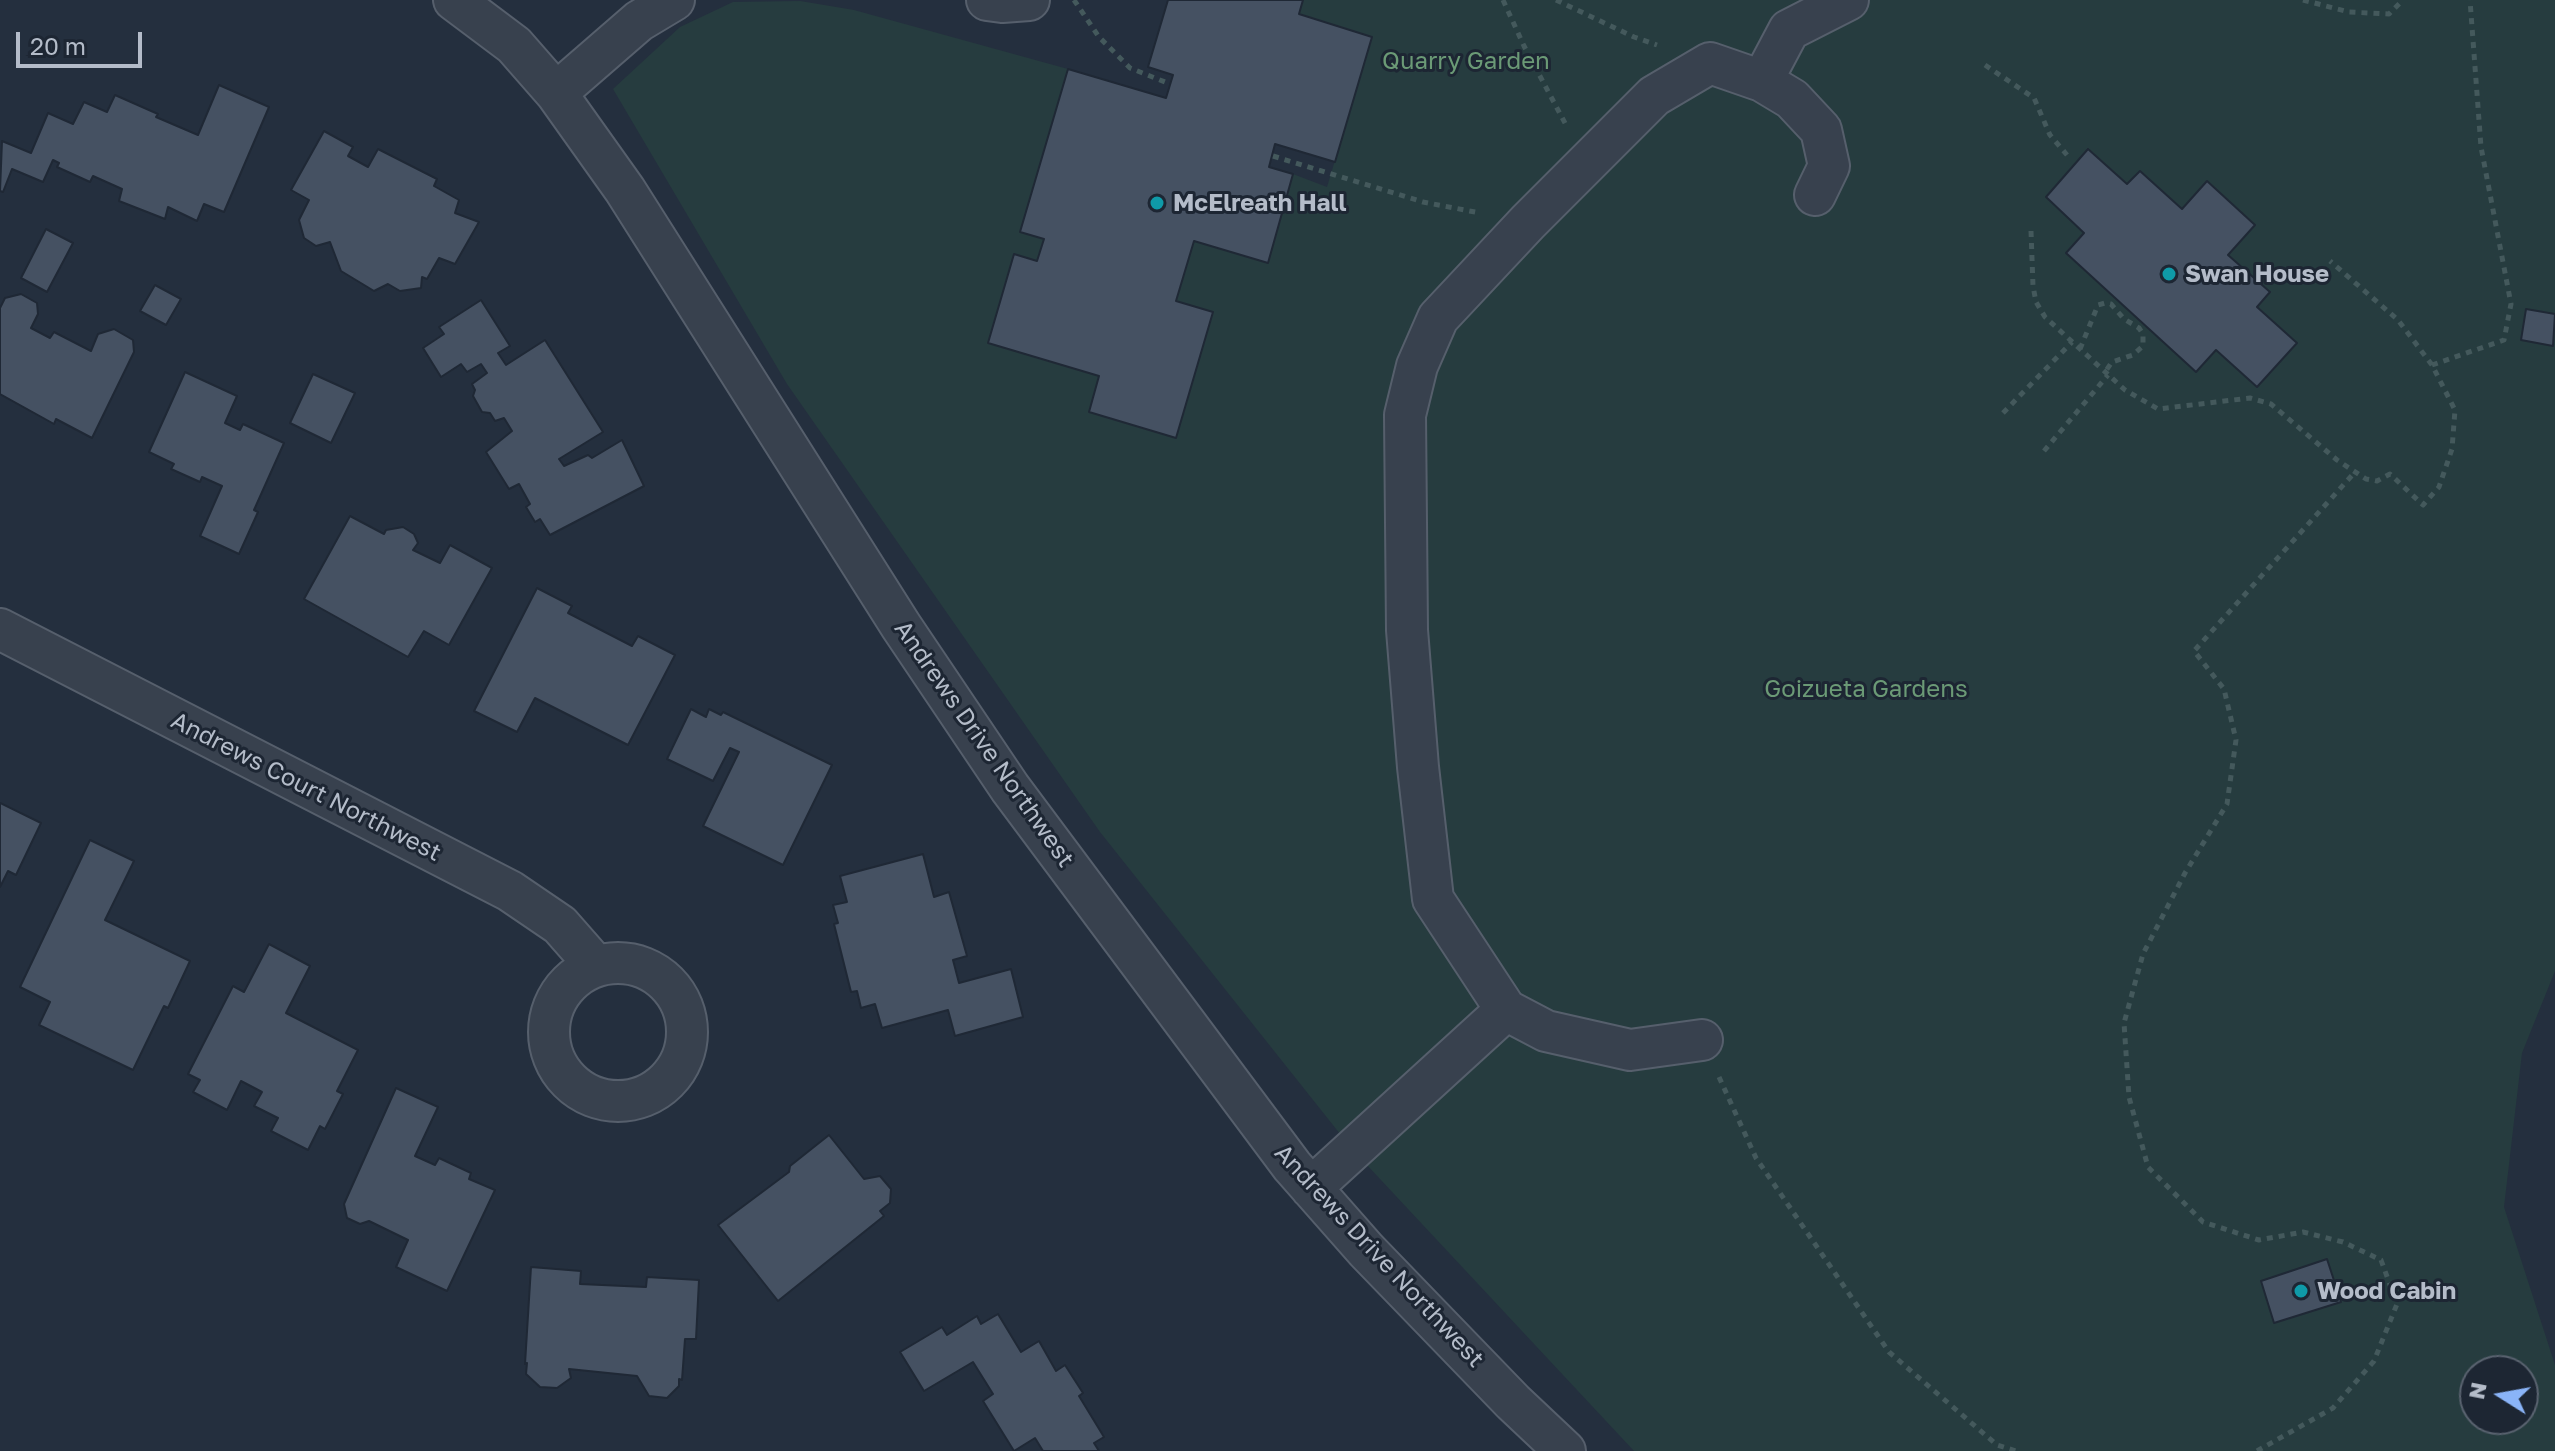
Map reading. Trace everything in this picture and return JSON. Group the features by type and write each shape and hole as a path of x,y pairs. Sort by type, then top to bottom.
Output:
{"street":[{"name":"Andrews Drive Northwest","path":"454,0 514,45 556,93 625,190 901,626 1010,788 1292,1166 1366,1250 1513,1402 1565,1451"},
{"path":"556,93 639,21 674,0"},
{"path":"987,0 1029,0"},
{"path":"1762,81 1789,30 1848,0"},
{"path":"1702,1040 1630,1050 1546,1031 1506,1010 1433,899 1407,630 1405,415 1417,366 1438,318 1528,222 1654,96 1710,63 1762,81 1792,99 1821,130 1829,166 1815,195"},
{"name":"Andrews Court Northwest","path":"0,629 510,891 560,925 596,966"},
{"path":"1311,1188 1506,1010"}],"path":[{"path":"1074,0 1099,37 1130,68 1170,84"},
{"path":"1503,0 1567,128 1594,155"},
{"path":"1556,0 1634,37"},
{"path":"2303,0 2349,12 2389,14 2403,0"},
{"path":"2432,365 2504,340 2511,304 2481,147 2470,0"},
{"path":"1985,65 2034,98 2050,135 2067,155"},
{"path":"1273,156 1423,202 1528,222"},
{"path":"2031,231 2033,286 2036,302 2045,317 2144,403 2158,409 2250,398 2271,404 2355,472 2377,481 2390,474 2423,505 2439,487 2452,449 2455,410 2432,365 2398,320 2330,261"},
{"path":"2044,451 2107,374 2112,362 2133,355 2143,346 2143,334 2111,304 2105,303 2098,305 2080,349"},
{"path":"2003,413 2072,342"},
{"path":"2257,1451 2333,1408 2374,1361 2397,1304 2381,1260 2343,1242 2303,1232 2259,1240 2203,1222 2148,1167 2129,1097 2124,1023 2143,954 2185,873 2227,804 2236,740 2224,689 2194,651 2355,472"},
{"path":"1702,1040 1756,1158 1889,1352 1997,1445 2016,1451"}],"green space":[{"name":"Goizueta Gardens","path":"1303,0 2555,0 2555,971 2522,1053 2504,1207 2555,1365 2555,1451 1634,1451 1352,1149 1100,832 787,384 613,89 680,27 733,2 800,1 854,10 1068,69 1020,231 1044,239 1037,261 1099,376 1176,438 1213,313 1176,301 1194,241 1268,262 1293,174 1327,187 1372,37 1299,14"}],"building":[{"name":"McElreath Hall","path":"1168,0 1303,0 1299,14 1372,37 1335,162 1275,144 1269,167 1293,174 1268,263 1194,241 1176,301 1213,312 1176,438 1089,412 1099,376 988,343 1014,254 1037,261 1044,239 1020,232 1068,69 1166,98 1173,75 1148,67"},
{"path":"219,85 269,107 224,212 204,204 197,221 168,207 165,219 119,201 122,189 93,176 90,182 57,167 59,163 53,160 43,182 12,169 3,192 0,191 2,141 31,153 48,113 73,124 84,102 107,112 115,95 198,135"},
{"path":"324,131 353,147 348,156 368,167 378,149 437,179 434,186 459,200 455,213 479,222 455,264 439,258 427,279 422,277 421,288 400,291 388,284 374,291 341,271 330,242 316,246 304,238 299,220 309,200 291,190"},
{"name":"Swan House","path":"2088,149 2127,184 2140,171 2182,209 2207,181 2255,225 2228,255 2270,292 2257,307 2297,343 2257,387 2216,350 2196,372 2066,253 2084,233 2046,197"},
{"path":"46,229 73,243 47,292 21,278"},
{"path":"155,285 181,299 166,325 140,311"},
{"path":"21,294 37,303 38,314 31,328 50,338 54,332 91,351 98,334 114,329 133,340 134,352 92,438 56,419 54,424 0,394 0,308 5,298"},
{"path":"481,300 510,346 498,353 506,365 545,340 603,432 559,459 564,466 588,455 592,458 622,440 644,486 550,535 540,519 535,522 526,507 530,504 519,484 509,489 486,452 512,431 504,418 495,421 490,413 482,412 473,396 475,390 472,384 487,373 481,364 467,372 461,364 441,377 423,348 444,334 439,327"},
{"path":"2526,309 2555,314 2553,346 2521,340"},
{"path":"185,372 237,396 225,423 240,430 243,424 284,443 254,510 258,512 239,554 200,536 222,486 202,477 200,482 171,469 174,464 149,452"},
{"path":"313,374 355,393 331,443 290,423"},
{"path":"350,516 384,534 386,530 403,527 414,534 418,543 413,550 440,563 450,545 492,568 449,645 424,631 408,657 304,599"},
{"path":"537,588 572,606 568,613 632,646 638,636 675,655 628,745 535,698 517,732 474,711"},
{"path":"691,709 706,717 709,709 721,715 723,712 832,765 783,865 703,826 739,752 730,748 713,781 667,759"},
{"path":"0,803 41,823 16,875 8,871 0,887"},
{"path":"90,840 134,861 105,920 190,961 133,1070 39,1025 50,1002 20,987"},
{"path":"923,854 934,897 949,892 967,956 953,960 959,983 1011,969 1023,1017 955,1036 948,1010 882,1028 875,1004 861,1008 857,991 851,992 834,924 838,923 833,905 847,902 840,876"},
{"path":"269,944 310,966 286,1013 358,1050 337,1091 343,1094 325,1129 320,1126 308,1150 271,1131 278,1118 254,1106 262,1092 241,1081 227,1110 193,1092 200,1080 188,1074 233,986 244,992"},
{"path":"396,1088 438,1107 415,1156 435,1165 439,1158 471,1173 469,1179 495,1190 447,1291 396,1267 408,1240 369,1221 360,1224 347,1218 344,1204"},
{"path":"829,1135 864,1179 880,1176 891,1189 890,1203 880,1211 884,1216 778,1301 718,1225 789,1172 790,1166"},
{"name":"Wood Cabin","path":"2327,1259 2341,1302 2274,1323 2261,1281"},
{"path":"531,1267 581,1271 580,1284 646,1287 647,1277 699,1280 696,1339 685,1339 679,1386 667,1398 649,1396 637,1376 569,1369 571,1378 557,1388 540,1387 526,1374 525,1364"},
{"path":"998,1314 1021,1352 1039,1341 1056,1371 1065,1365 1083,1393 1079,1396 1104,1437 1094,1443 1099,1451 1043,1451 1035,1438 1014,1451 983,1401 993,1394 973,1362 924,1391 900,1352 942,1327 947,1335 977,1316 981,1324"}],"place":[{"name":"McElreath Hall","path":"1157,203"},
{"name":"Swan House","path":"2169,274"},
{"name":"Wood Cabin","path":"2301,1291"}],"park label":[{"name":"Quarry Garden","path":"1466,61"}]}
